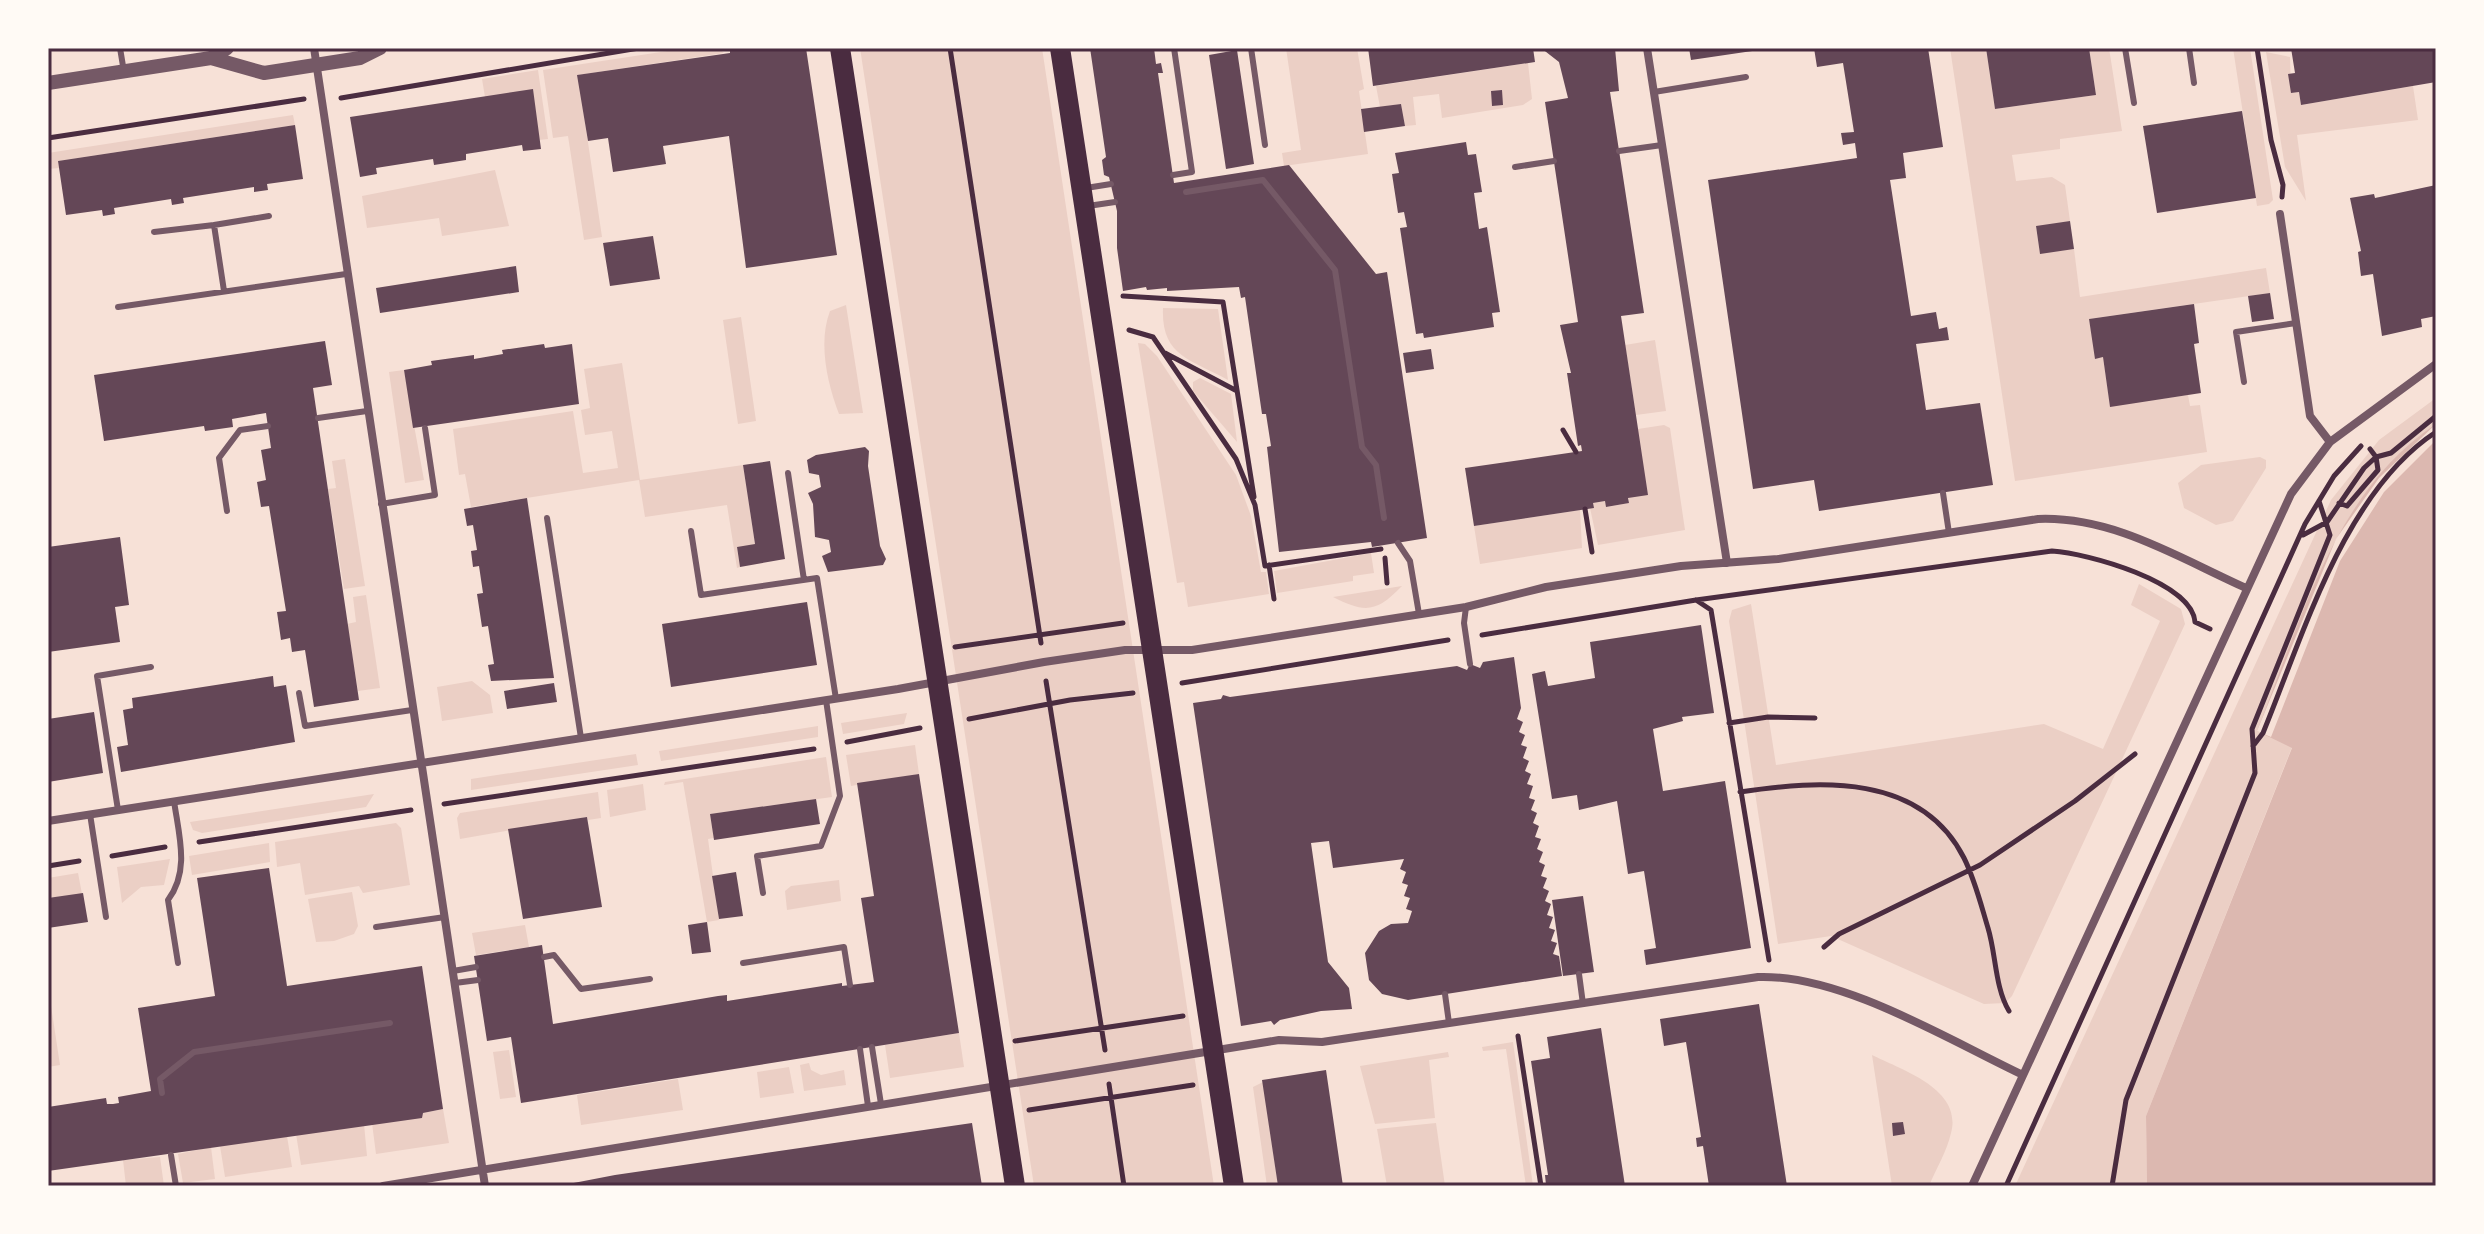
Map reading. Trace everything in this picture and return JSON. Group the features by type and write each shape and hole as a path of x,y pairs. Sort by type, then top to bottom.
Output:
{"main road":[{"path":"840,48 1015,1186"},
{"path":"1060,48 1234,1186"}],"street":[{"path":"48,83 124,72 227,48"},
{"path":"314,48 485,1186"},
{"path":"210,53 264,73 360,58 380,48"},
{"path":"1647,48 1727,563"},
{"path":"2280,214 2310,416 2330,442"},
{"path":"1972,1186 2291,494 2330,442 2436,364"},
{"path":"48,821 831,700 1125,650 1192,650 1466,607 1546,587 2038,519 2077,519 2119,531 2246,588"},
{"path":"383,1186 1279,1040 1322,1042 1771,977 1817,983 1840,991 2023,1075"}],"lane":[{"path":"120,48 124,72"},
{"path":"1173,175 1192,172 1174,48"},
{"path":"1251,48 1265,145"},
{"path":"2125,48 2134,103"},
{"path":"2189,48 2194,83"},
{"path":"1654,92 1746,77"},
{"path":"1619,151 1662,145"},
{"path":"1515,167 1554,161"},
{"path":"1186,192 1263,180 1335,270 1362,447 1376,465 1384,518"},
{"path":"1083,198 1111,184"},
{"path":"1083,198 1115,202"},
{"path":"154,232 269,216"},
{"path":"214,225 224,291"},
{"path":"118,307 346,274"},
{"path":"2244,382 2236,332 2296,323"},
{"path":"318,418 367,411"},
{"path":"227,511 219,458 240,430 268,426"},
{"path":"381,504 435,495 425,428"},
{"path":"788,473 804,580"},
{"path":"1943,493 1949,533"},
{"path":"547,518 581,738"},
{"path":"691,531 701,595 817,578 840,796 821,846 757,856 763,893"},
{"path":"1398,543 1410,561 1419,614"},
{"path":"1466,607 1470,664"},
{"path":"118,810 97,676 151,667"},
{"path":"299,693 305,726 412,710"},
{"path":"174,801 180,845 180,884 168,900 178,963"},
{"path":"90,814 106,917"},
{"path":"376,927 445,917"},
{"path":"743,963 844,947 850,985"},
{"path":"544,957 554,955 581,989 650,979"},
{"path":"453,971 476,967"},
{"path":"1579,974 1583,1004"},
{"path":"455,983 478,980"},
{"path":"1445,994 1449,1023"},
{"path":"162,1093 160,1079 194,1052 390,1023"},
{"path":"872,1047 881,1104"},
{"path":"860,1049 868,1106"},
{"path":"171,1155 176,1186"}],"path":[{"path":"950,48 1040,638"},
{"path":"2257,48 2271,140 2283,185 2280,214"},
{"path":"1122,296 1223,302 1265,566 1381,549 1387,583"},
{"path":"1128,330 1153,337 1164,352 1236,459 1255,505"},
{"path":"1164,352 1238,391"},
{"path":"2300,536 2327,522 2376,457 2391,453 2436,416"},
{"path":"1563,430 1576,452"},
{"path":"2252,746 2263,733 2333,559 2375,494 2404,460 2436,432"},
{"path":"2006,1186 2300,536 2334,476 2365,443"},
{"path":"2339,503 2347,506 2378,470 2376,457 2370,449"},
{"path":"2365,487 2375,494"},
{"path":"2112,1186 2126,1100 2255,773 2252,729 2330,535 2319,500"},
{"path":"1585,509 1592,552"},
{"path":"1183,682 1696,600 2031,552 2060,552 2104,561 2173,591 2189,602 2195,622 2202,625"},
{"path":"1269,565 1274,599"},
{"path":"1696,600 1711,610 1771,977"},
{"path":"932,650 1040,638 1128,622"},
{"path":"2244,643 2251,646"},
{"path":"1047,683 1104,1048"},
{"path":"48,866 833,745 1050,703 1138,693"},
{"path":"1729,723 1768,717 1815,718"},
{"path":"1824,947 1839,934 1970,870 2075,801 2135,754"},
{"path":"1740,792 1826,783 1896,795 1922,810 1946,832 1970,870 2009,1011"},
{"path":"1013,1041 1188,1015"},
{"path":"1518,1036 1541,1186"},
{"path":"1023,1110 1110,1094 1198,1085"},
{"path":"1110,1094 1124,1186"}],"shaded area":[{"path":"687,48 718,48 724,53 578,75 602,237 584,240 568,136 553,138 543,70"},
{"path":"860,48 1042,48 1214,1186 1034,1186"},
{"path":"1286,48 1357,48 1364,89 1359,91 1368,154 1284,166 1282,153 1301,150"},
{"path":"1950,48 1986,48 1995,109 2096,95 2089,48 2109,48 2122,131 2060,139 2060,149 2012,155 2016,181 2052,177 2065,185 2070,221 2036,227 2040,253 2074,249 2080,297 2266,268 2270,293 2089,319 2096,358 2103,357 2110,406 2188,395 2190,406 2200,405 2207,452 2015,481"},
{"path":"2233,48 2250,48 2273,200 2269,204 2257,206"},
{"path":"2266,52 2290,57 2291,93 2299,92 2301,105 2413,86 2418,120 2297,135 2306,201 2285,167"},
{"path":"1528,63 1532,99 1523,105 1442,118 1439,94 1413,97 1416,125 1405,126 1401,104 1380,107 1376,86"},
{"path":"538,70 548,139 539,140 532,90 485,97 482,79"},
{"path":"293,115 295,125 58,161 59,168 48,169 48,153"},
{"path":"495,170 509,226 442,236 439,218 367,228 362,196"},
{"path":"846,305 863,413 839,414 826,362 826,323 830,311"},
{"path":"1163,308 1218,309 1228,380 1180,354 1167,337"},
{"path":"741,317 756,421 738,424 723,320"},
{"path":"1655,340 1666,411 1636,415 1625,345"},
{"path":"1138,343 1145,344 1157,356 1236,475 1251,516 1261,572 1266,572 1269,594 1188,607 1184,582 1177,583"},
{"path":"622,363 640,480 743,465 755,544 737,548 740,567 737,568 727,505 645,517 639,480 471,507 465,474 459,475 453,429 573,411 583,473 618,468 612,431 585,435 581,410 590,408 584,369"},
{"path":"404,370 424,480 405,483 389,372"},
{"path":"1200,378 1231,394 1237,442 1193,391 1193,382"},
{"path":"2436,398 2436,440 2292,747 2146,1116 2147,1186 2015,1186 2331,500 2379,440"},
{"path":"2436,424 2436,1186 2147,1186 2146,1116 2292,748 2257,731 2324,562 2346,522 2371,485 2401,452"},
{"path":"1664,425 1670,428 1685,530 1598,545 1590,508 1593,503 1605,501 1607,507 1628,503 1638,429"},
{"path":"2260,457 2266,460 2266,468 2233,521 2216,525 2184,508 2178,483 2201,465"},
{"path":"345,459 365,586 344,589 328,489 336,488 332,461"},
{"path":"1580,510 1582,548 1480,564 1474,526"},
{"path":"1371,553 1374,573 1353,576 1353,581 1277,593 1274,571"},
{"path":"2139,584 2181,609 2185,624 2012,996 2005,1003 1984,1004 1831,936 1778,944 1729,621 1732,610 1751,604 1776,765 2044,724 2103,749 2160,621 2131,605"},
{"path":"1402,586 1385,601 1370,608 1354,606 1333,597"},
{"path":"366,595 380,688 358,691 347,624 356,622 353,597"},
{"path":"472,681 490,695 493,713 442,721 437,687"},
{"path":"907,713 904,724 843,734 841,723"},
{"path":"818,726 818,737 661,761 659,751"},
{"path":"915,745 919,774 851,786 846,755"},
{"path":"636,754 638,765 471,790 471,779"},
{"path":"826,757 832,797 710,814 714,838 708,839 719,920 707,922 683,782 664,785 665,782"},
{"path":"643,784 646,810 610,817 607,790"},
{"path":"598,792 601,818 588,820 587,817 460,839 457,818 460,813"},
{"path":"374,794 366,807 202,833 193,830 190,822"},
{"path":"396,823 401,828 410,885 363,893 359,886 305,895 300,863 277,867 275,842"},
{"path":"269,843 270,862 192,875 189,856"},
{"path":"170,859 164,885 141,887 122,903 117,867"},
{"path":"78,873 82,894 48,898 48,878"},
{"path":"839,880 841,901 787,910 785,891 791,886"},
{"path":"352,892 358,926 354,934 334,941 316,942 308,899"},
{"path":"525,925 529,947 476,955 472,933"},
{"path":"48,986 60,1065 48,1067"},
{"path":"959,1033 964,1067 890,1078 885,1045"},
{"path":"1513,1042 1533,1186 1526,1186 1506,1049 1483,1051 1482,1047"},
{"path":"509,1050 516,1097 500,1099 493,1052"},
{"path":"1448,1052 1449,1057 1429,1060 1435,1118 1375,1124 1360,1066"},
{"path":"1872,1055 1927,1083 1948,1104 1952,1118 1951,1133 1929,1186 1892,1186"},
{"path":"809,1063 811,1070 821,1075 844,1070 846,1085 804,1091 800,1065"},
{"path":"789,1067 794,1093 760,1098 757,1072"},
{"path":"678,1079 683,1110 581,1125 577,1095"},
{"path":"1263,1082 1278,1186 1267,1186 1253,1087"},
{"path":"443,1109 449,1143 376,1154 372,1123"},
{"path":"1436,1123 1445,1186 1387,1186 1377,1129"},
{"path":"364,1124 367,1156 301,1165 296,1134"},
{"path":"287,1136 292,1167 225,1177 220,1146"},
{"path":"211,1147 215,1179 183,1183 178,1154"},
{"path":"160,1157 164,1186 126,1186 123,1160"}],"pier":[{"path":"2436,424 2436,440 2384,492 2340,561 2271,737 2257,731 2336,539 2379,478"}],"building":[{"path":"806,48 837,255 746,268 729,136 663,146 666,164 613,172 608,138 588,141 577,75 730,53 730,49"},
{"path":"1090,48 1154,48 1156,64 1161,63 1163,73 1158,73 1174,183 1289,165 1376,274 1387,272 1427,538 1372,547 1371,542 1279,552 1267,447 1271,446 1266,414 1262,414 1245,297 1241,298 1239,287 1167,291 1167,288 1147,290 1146,287 1123,291 1117,248 1117,211 1109,177 1104,175 1102,160 1106,157"},
{"path":"1368,48 1533,48 1535,62 1373,86"},
{"path":"1541,48 1615,48 1619,91 1610,92 1644,313 1621,316 1648,495 1628,498 1629,503 1606,507 1605,501 1593,503 1594,508 1474,526 1465,468 1582,451 1581,445 1578,446 1567,373 1571,373 1560,325 1578,322 1545,102 1568,98 1559,62"},
{"path":"1689,48 1759,48 1759,50 1691,60"},
{"path":"1814,48 1928,48 1943,147 1903,153 1906,178 1890,180 1911,316 1936,312 1939,329 1947,327 1949,340 1916,344 1926,410 1980,403 1993,485 1819,511 1814,480 1753,489 1708,180 1857,158 1855,143 1843,145 1841,133 1854,132 1843,63 1817,67"},
{"path":"1986,48 2089,48 2096,95 1995,109"},
{"path":"2291,48 2436,48 2436,82 2301,105 2299,92 2291,93 2288,74 2295,73"},
{"path":"1237,50 1254,164 1226,169 1209,55"},
{"path":"533,89 541,149 523,151 522,145 466,154 466,160 434,165 433,159 376,168 377,174 360,177 350,117"},
{"path":"1502,90 1503,105 1492,106 1491,91"},
{"path":"1401,104 1405,126 1364,132 1361,109"},
{"path":"2242,111 2256,198 2157,213 2143,126"},
{"path":"295,125 303,179 267,184 268,190 254,192 254,187 183,198 184,203 172,205 171,199 114,208 115,214 103,216 102,210 66,215 58,161"},
{"path":"1466,142 1468,155 1476,154 1482,192 1474,193 1479,229 1487,227 1500,312 1492,313 1494,327 1424,338 1423,333 1416,334 1400,228 1407,227 1404,212 1398,213 1392,174 1399,173 1395,153"},
{"path":"2436,185 2436,316 2421,319 2422,327 2382,336 2373,274 2361,276 2358,252 2361,251 2350,198 2374,194 2375,198"},
{"path":"2070,221 2074,249 2040,254 2036,226"},
{"path":"653,236 660,279 610,286 603,243"},
{"path":"516,266 519,292 380,313 376,288"},
{"path":"2270,293 2274,319 2252,322 2248,296"},
{"path":"2194,304 2199,343 2194,344 2201,393 2110,407 2103,357 2095,359 2089,319"},
{"path":"325,341 332,385 313,388 359,700 314,707 305,650 292,652 290,638 281,640 277,612 286,611 269,506 261,507 257,482 266,480 261,450 271,448 266,413 232,419 233,427 205,431 204,426 104,441 94,375"},
{"path":"544,344 545,348 572,344 579,404 413,428 404,370 432,365 431,361 474,355 474,359 503,354 502,350"},
{"path":"1431,349 1434,369 1406,373 1403,353"},
{"path":"865,447 869,451 868,466 880,546 886,559 883,565 828,572 822,556 831,552 829,540 815,537 813,504 808,493 821,487 819,475 809,473 807,460 816,455"},
{"path":"770,461 785,559 740,567 737,547 755,544 743,465"},
{"path":"527,498 554,678 491,681 488,665 494,664 488,626 482,627 477,594 483,593 479,566 473,567 471,551 477,550 473,525 467,526 464,509"},
{"path":"120,537 129,605 115,607 120,642 48,652 48,547"},
{"path":"807,602 817,665 671,687 662,624"},
{"path":"1701,625 1714,713 1682,717 1683,721 1653,729 1663,791 1725,781 1751,948 1646,965 1644,950 1656,948 1644,871 1628,874 1617,801 1579,810 1577,795 1552,799 1532,674 1545,671 1548,686 1595,678 1590,642"},
{"path":"1514,657 1521,708 1517,719 1523,722 1519,732 1525,735 1521,745 1527,747 1523,758 1529,761 1525,771 1531,774 1527,784 1533,786 1529,798 1535,800 1531,810 1537,813 1533,823 1539,826 1535,837 1541,839 1537,849 1543,852 1539,862 1545,865 1541,876 1547,878 1543,888 1549,891 1545,901 1551,904 1547,915 1553,917 1549,928 1555,930 1551,941 1557,943 1553,954 1559,956 1562,976 1408,1000 1382,994 1369,980 1365,953 1379,931 1391,924 1408,923 1412,911 1406,909 1410,898 1404,896 1408,885 1402,883 1406,872 1400,869 1404,859 1333,868 1329,841 1311,843 1328,962 1349,988 1352,1009 1321,1011 1280,1020 1274,1025 1271,1021 1241,1026 1193,703 1221,699 1223,695 1230,697 1457,666 1467,670 1470,664 1480,668 1483,662"},
{"path":"273,676 274,687 286,685 295,742 121,772 117,747 128,745 123,710 133,708 132,698"},
{"path":"554,683 557,702 507,709 504,691"},
{"path":"94,712 103,773 48,782 48,719"},
{"path":"919,774 959,1033 521,1103 511,1037 487,1041 474,956 542,945 553,1024 718,996 727,995 727,1001 842,983 842,986 874,982 861,898 874,896 857,783"},
{"path":"816,799 820,824 714,840 710,814"},
{"path":"587,817 602,907 523,919 508,829"},
{"path":"269,868 287,986 422,966 443,1109 423,1113 422,1118 48,1171 48,1107 106,1098 107,1104 113,1104 119,1103 118,1097 151,1091 138,1008 215,996 197,878"},
{"path":"736,872 743,916 719,919 712,876"},
{"path":"83,893 88,922 48,928 48,898"},
{"path":"1583,896 1594,972 1563,976 1552,900"},
{"path":"707,922 711,952 692,954 688,925"},
{"path":"1759,1004 1787,1186 1709,1186 1703,1146 1697,1147 1696,1138 1701,1137 1686,1042 1664,1046 1660,1019"},
{"path":"1601,1028 1625,1186 1546,1185 1545,1175 1548,1175 1531,1061 1550,1058 1547,1037"},
{"path":"1326,1070 1343,1186 1278,1186 1262,1080"},
{"path":"1903,1122 1905,1134 1893,1136 1892,1123"},
{"path":"972,1123 982,1186 558,1186 615,1175"}]}
